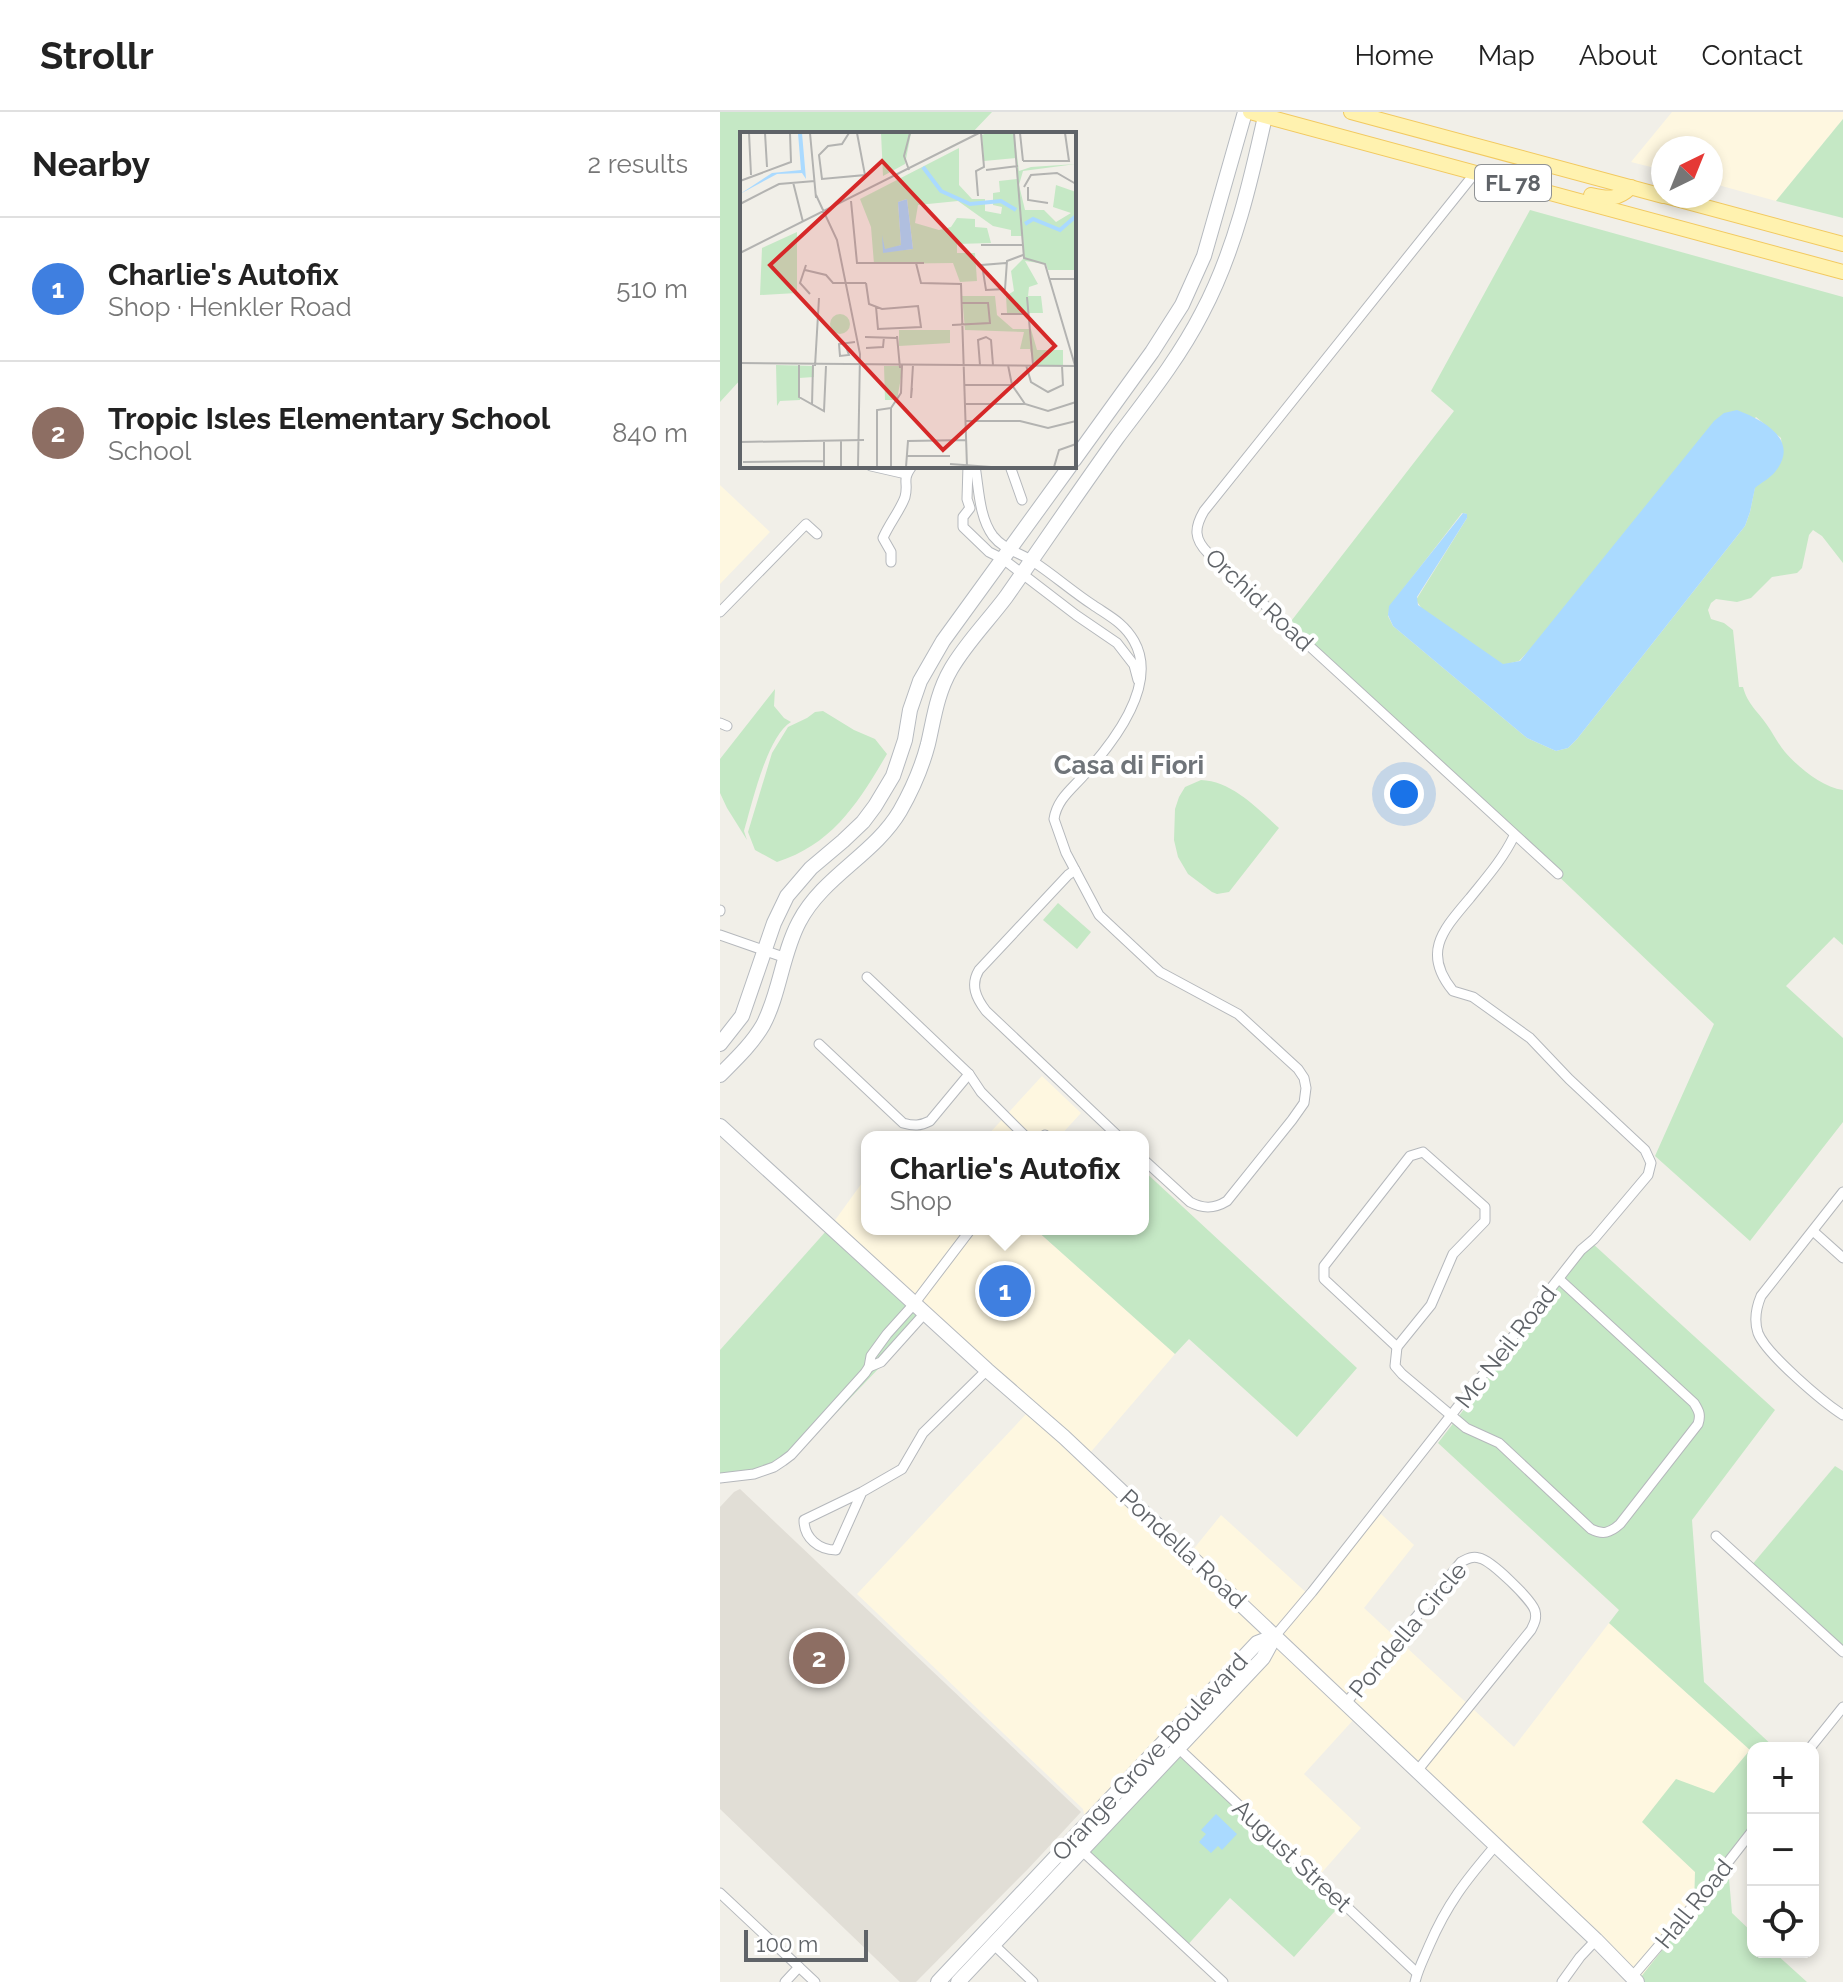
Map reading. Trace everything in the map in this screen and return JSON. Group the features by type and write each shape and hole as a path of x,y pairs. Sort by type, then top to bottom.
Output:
{"main road":[{"name":"FL 78","path":"1247,112 1266,114 1843,272"},
{"name":"FL 78","path":"1351,112 1651,192"},
{"path":"1416,157 1445,156 1605,198 1614,199 1631,187"},
{"name":"FL 78","path":"1709,208 1843,244"}],"street":[{"path":"1076,457 1182,305 1208,242 1247,112"},
{"path":"720,1075 746,1048 763,1024 796,927 808,906 827,884 866,852 900,811 918,774 935,705 951,669 1175,358 1203,313 1229,254 1266,114"},
{"name":"Orchid Road","path":"1475,173 1204,511 1195,534 1208,553 1558,874"},
{"path":"968,468 967,499 970,508 963,517 963,527 989,552 1031,560 1113,617 1127,630 1137,646 1142,668 1138,692 1126,717 1111,741 1061,799 1055,811 1056,827 1099,915 1152,965 1178,983 1246,1020 1304,1078 1304,1103 1227,1201 1220,1205 1198,1207 1149,1164"},
{"path":"975,468 982,511 993,535 1021,575 1117,643 1134,665 1138,692"},
{"path":"1011,468 1022,500"},
{"path":"720,1044 742,1016 774,923 787,896 811,868 863,822 875,806 901,754 913,699 934,655 1069,468"},
{"path":"891,562 891,552 883,538 905,497 909,470"},
{"path":"720,612 806,524 817,534"},
{"path":"934,655 951,669"},
{"name":"Mc Neil Road","path":"1275,1636 1581,1250 1648,1175 1651,1163 1645,1150 1539,1046 1473,997 1453,991 1437,960 1441,935 1496,867 1514,836"},
{"path":"1075,870 979,970 974,983 979,1002 986,1011 1113,1131"},
{"path":"720,935 786,958"},
{"path":"867,977 969,1074 981,1092 1020,1131"},
{"path":"819,1044 903,1123 912,1126 921,1125 937,1115 969,1074"},
{"name":"Pondella Road","path":"720,1126 1064,1437 1635,1980"},
{"path":"1397,1347 1324,1279 1324,1266 1410,1156 1423,1152 1485,1207 1485,1221 1453,1254 1431,1305 1397,1347 1395,1366 1473,1432 1499,1443 1591,1529 1608,1533 1620,1524 1689,1437 1698,1424 1699,1411 1559,1279"},
{"path":"1843,1192 1761,1296 1756,1320 1762,1341 1771,1351 1843,1415"},
{"path":"1813,1231 1843,1258"},
{"path":"720,1478 754,1474 774,1467 791,1455 869,1367 881,1362 967,1235"},
{"path":"869,1367 871,1356 887,1334 919,1308"},
{"path":"862,1492 836,1550 825,1550 810,1539 804,1530 804,1520 902,1469 923,1433 987,1370"},
{"path":"1716,1536 1843,1652"},
{"name":"Pondella Circle","path":"1346,1703 1461,1562 1469,1557 1479,1557 1516,1588 1535,1609 1536,1620 1531,1630 1417,1771"},
{"name":"Orange Grove Boulevard","path":"938,1982 988,1940 1213,1701 1257,1643 1275,1636"},
{"path":"1815,1742 1843,1707"},
{"name":"August Street","path":"1173,1743 1416,1977"},
{"name":"Hall Road","path":"1635,1980 1747,1838"},
{"path":"1416,1977 1455,1895 1496,1845"},
{"path":"1076,1846 1223,1982"},
{"path":"720,1893 815,1982"},
{"path":"988,1940 1033,1982"},
{"name":"Orange Grove Boulevard","path":"958,1982 988,1940"},
{"path":"1562,1982 1596,1940"},
{"path":"785,1982 799,1967"}],"shaded area":[{"path":"1672,112 1843,112 1843,119 1776,201 1723,186 1723,136 1652,136"},
{"path":"1651,138 1651,167 1631,162"},
{"path":"720,485 770,532 720,584"},
{"path":"1042,1076 1081,1113 1064,1131 992,1131"},
{"path":"861,1184 861,1235 1042,1235 1175,1354 1089,1454 833,1223"},
{"path":"1028,1412 1267,1635 1088,1817 857,1594"},
{"path":"740,1489 1081,1812 916,1982 900,1982 720,1809 720,1507"},
{"path":"1381,1514 1414,1545 1364,1608 1514,1747 1609,1623 1747,1747 1747,1754 1714,1793 1643,1822 1695,1872 1694,1910 1640,1978 1192,1551 1221,1515 1310,1596"},
{"path":"1276,1644 1355,1718 1304,1774 1361,1828 1317,1878 1180,1753"}],"green space":[{"path":"720,112 992,112 973,132 740,132 740,380 720,402"},
{"path":"1843,119 1843,218 1776,201"},
{"path":"1530,210 1843,297 1843,563 1822,536 1813,530 1809,535 1802,568 1797,573 1772,577 1751,598 1737,602 1716,599 1708,610 1711,619 1733,630 1739,687 1743,687 1750,703 1782,749 1811,776 1843,790 1843,945 1834,937 1786,986 1843,1038 1843,1122 1750,1241 1655,1156 1714,1024 1553,871 1285,629 1454,411 1431,391","holes":["1756,417 1781,438 1780,462 1774,472 1755,487 1745,526 1568,748 1556,751 1527,738 1393,626 1388,616 1390,606 1462,513 1467,514 1416,600 1422,609 1503,665 1519,661"]},
{"path":"775,689 774,706 791,722 775,741 762,772 744,831 747,840 720,793 720,759"},
{"path":"823,711 875,739 887,754 854,805 829,833 797,854 777,862 755,850 748,832 772,753 788,727 815,712"},
{"path":"1201,780 1234,791 1279,828 1229,892 1212,892 1188,874 1178,857 1174,840 1175,809 1185,787"},
{"path":"1058,903 1091,932 1077,949 1043,920"},
{"path":"1149,1176 1357,1368 1297,1437 1189,1339 1175,1354 1042,1235 1149,1235"},
{"path":"827,1230 925,1320 814,1436 782,1465 726,1478 720,1473 720,1350"},
{"path":"1592,1243 1775,1410 1692,1520 1704,1682 1769,1742 1747,1742 1747,1747 1609,1623 1619,1610 1438,1443"},
{"path":"1835,1466 1843,1471 1843,1650 1751,1566"},
{"path":"1180,1753 1343,1902 1294,1957 1230,1898 1184,1949 1083,1856"},
{"path":"1747,1754 1747,1841 1728,1867 1732,1913 1747,1927 1747,1958 1781,1958 1807,1982 1644,1982 1640,1978 1694,1910 1695,1872 1642,1822 1676,1779 1714,1793"}],"water":[{"path":"1737,410 1758,419 1776,433 1784,450 1782,461 1773,474 1755,488 1745,526 1568,748 1556,751 1527,738 1393,626 1388,615 1389,606 1463,513 1467,514 1417,597 1418,605 1503,664 1520,661 1714,421 1724,413"},
{"path":"1216,1814 1237,1834 1222,1850 1218,1846 1211,1853 1199,1842 1206,1834 1201,1830"}],"place":[{"name":"Charlie's Autofix","path":"1005,1291"},
{"name":"Tropic Isles Elementary School","path":"819,1658"}],"district":[{"name":"Casa di Fiori","path":"1129,765"}]}
